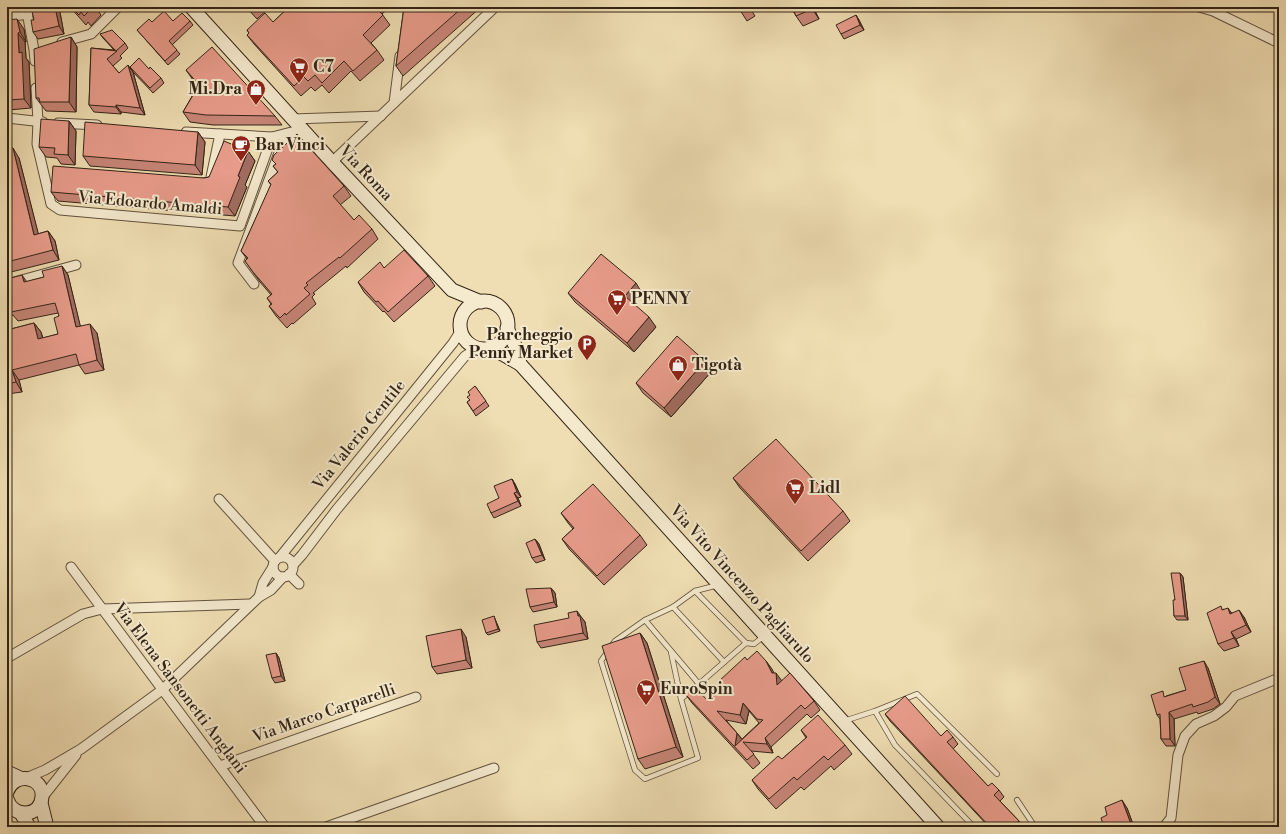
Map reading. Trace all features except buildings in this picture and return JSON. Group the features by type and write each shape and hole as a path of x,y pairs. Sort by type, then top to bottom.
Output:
{"street":[{"path":"56,44 91,34 118,7"},
{"name":"Via Roma","path":"191,7 332,162 452,290 462,316"},
{"path":"1199,7 1213,11 1279,43"},
{"path":"332,162 491,8"},
{"path":"7,17 27,11"},
{"name":"Via Edoardo Amaldi","path":"27,11 38,49 36,78 38,121 37,144 46,168 51,204 60,210 240,226 272,137"},
{"path":"394,103 401,48"},
{"path":"293,119 381,116"},
{"path":"7,118 109,126"},
{"path":"180,131 272,137 302,129"},
{"path":"203,181 211,182 220,134"},
{"path":"254,284 238,263 286,134"},
{"path":"7,284 76,265"},
{"name":"Via Roma","path":"452,290 480,302"},
{"path":"480,302 489,302 496,305 502,310 506,317 507,328 504,339 492,348 484,349 470,345 460,332 462,316 466,309 473,304 480,302"},
{"name":"Via Vito Vincenzo Pagliarulo","path":"507,328 518,352 520,364"},
{"name":"Via Valerio Gentile","path":"259,597 263,583 276,562 453,343 460,332"},
{"name":"Via Valerio Gentile","path":"23,778 45,770 81,749 162,690 250,604 271,590 286,576 293,569 292,565 302,555 342,503 465,356 477,348"},
{"name":"Via Vito Vincenzo Pagliarulo","path":"492,348 520,364 938,827"},
{"path":"219,499 276,562"},
{"path":"276,562 286,558 292,565"},
{"path":"276,562 274,573 280,577 286,576 299,584"},
{"name":"Via Elena Sansonetti Anglani","path":"71,567 265,827"},
{"path":"7,658 83,614 102,609 250,604"},
{"path":"1164,827 1171,818 1178,755 1185,736 1196,724 1214,716 1226,707 1235,696 1279,678"},
{"name":"Via Marco Carparelli","path":"220,766 416,697"},
{"name":"Via Valerio Gentile","path":"41,800 81,749"},
{"path":"326,827 494,768"},
{"path":"7,772 36,782 42,792 41,800 37,808 27,813 14,813"},
{"path":"7,790 10,784 15,780 23,778"},
{"path":"7,799 14,813 29,827"},
{"path":"41,800 47,827"}],"lane":[{"path":"671,650 681,699 698,758 645,779 635,770 601,661 615,641 645,620 673,607 694,591 719,584"},
{"path":"694,591 746,643 754,644 765,635"},
{"path":"673,607 724,662"},
{"path":"645,620 698,684"},
{"path":"681,699 746,643"},
{"path":"843,721 875,711 917,694 997,774"},
{"path":"875,711 895,745 974,827"},
{"path":"1017,800 1035,827"}],"place":[{"name":"C7","path":"299,84"},
{"name":"Mi.Dra","path":"256,106"},
{"name":"Bar Vinci","path":"241,162"},
{"name":"PENNY","path":"617,316"},
{"name":"Parcheggio Penny Market","path":"587,361"},
{"name":"Tigotà","path":"678,382"},
{"name":"Lidl","path":"795,505"},
{"name":"EuroSpin","path":"646,706"}]}
